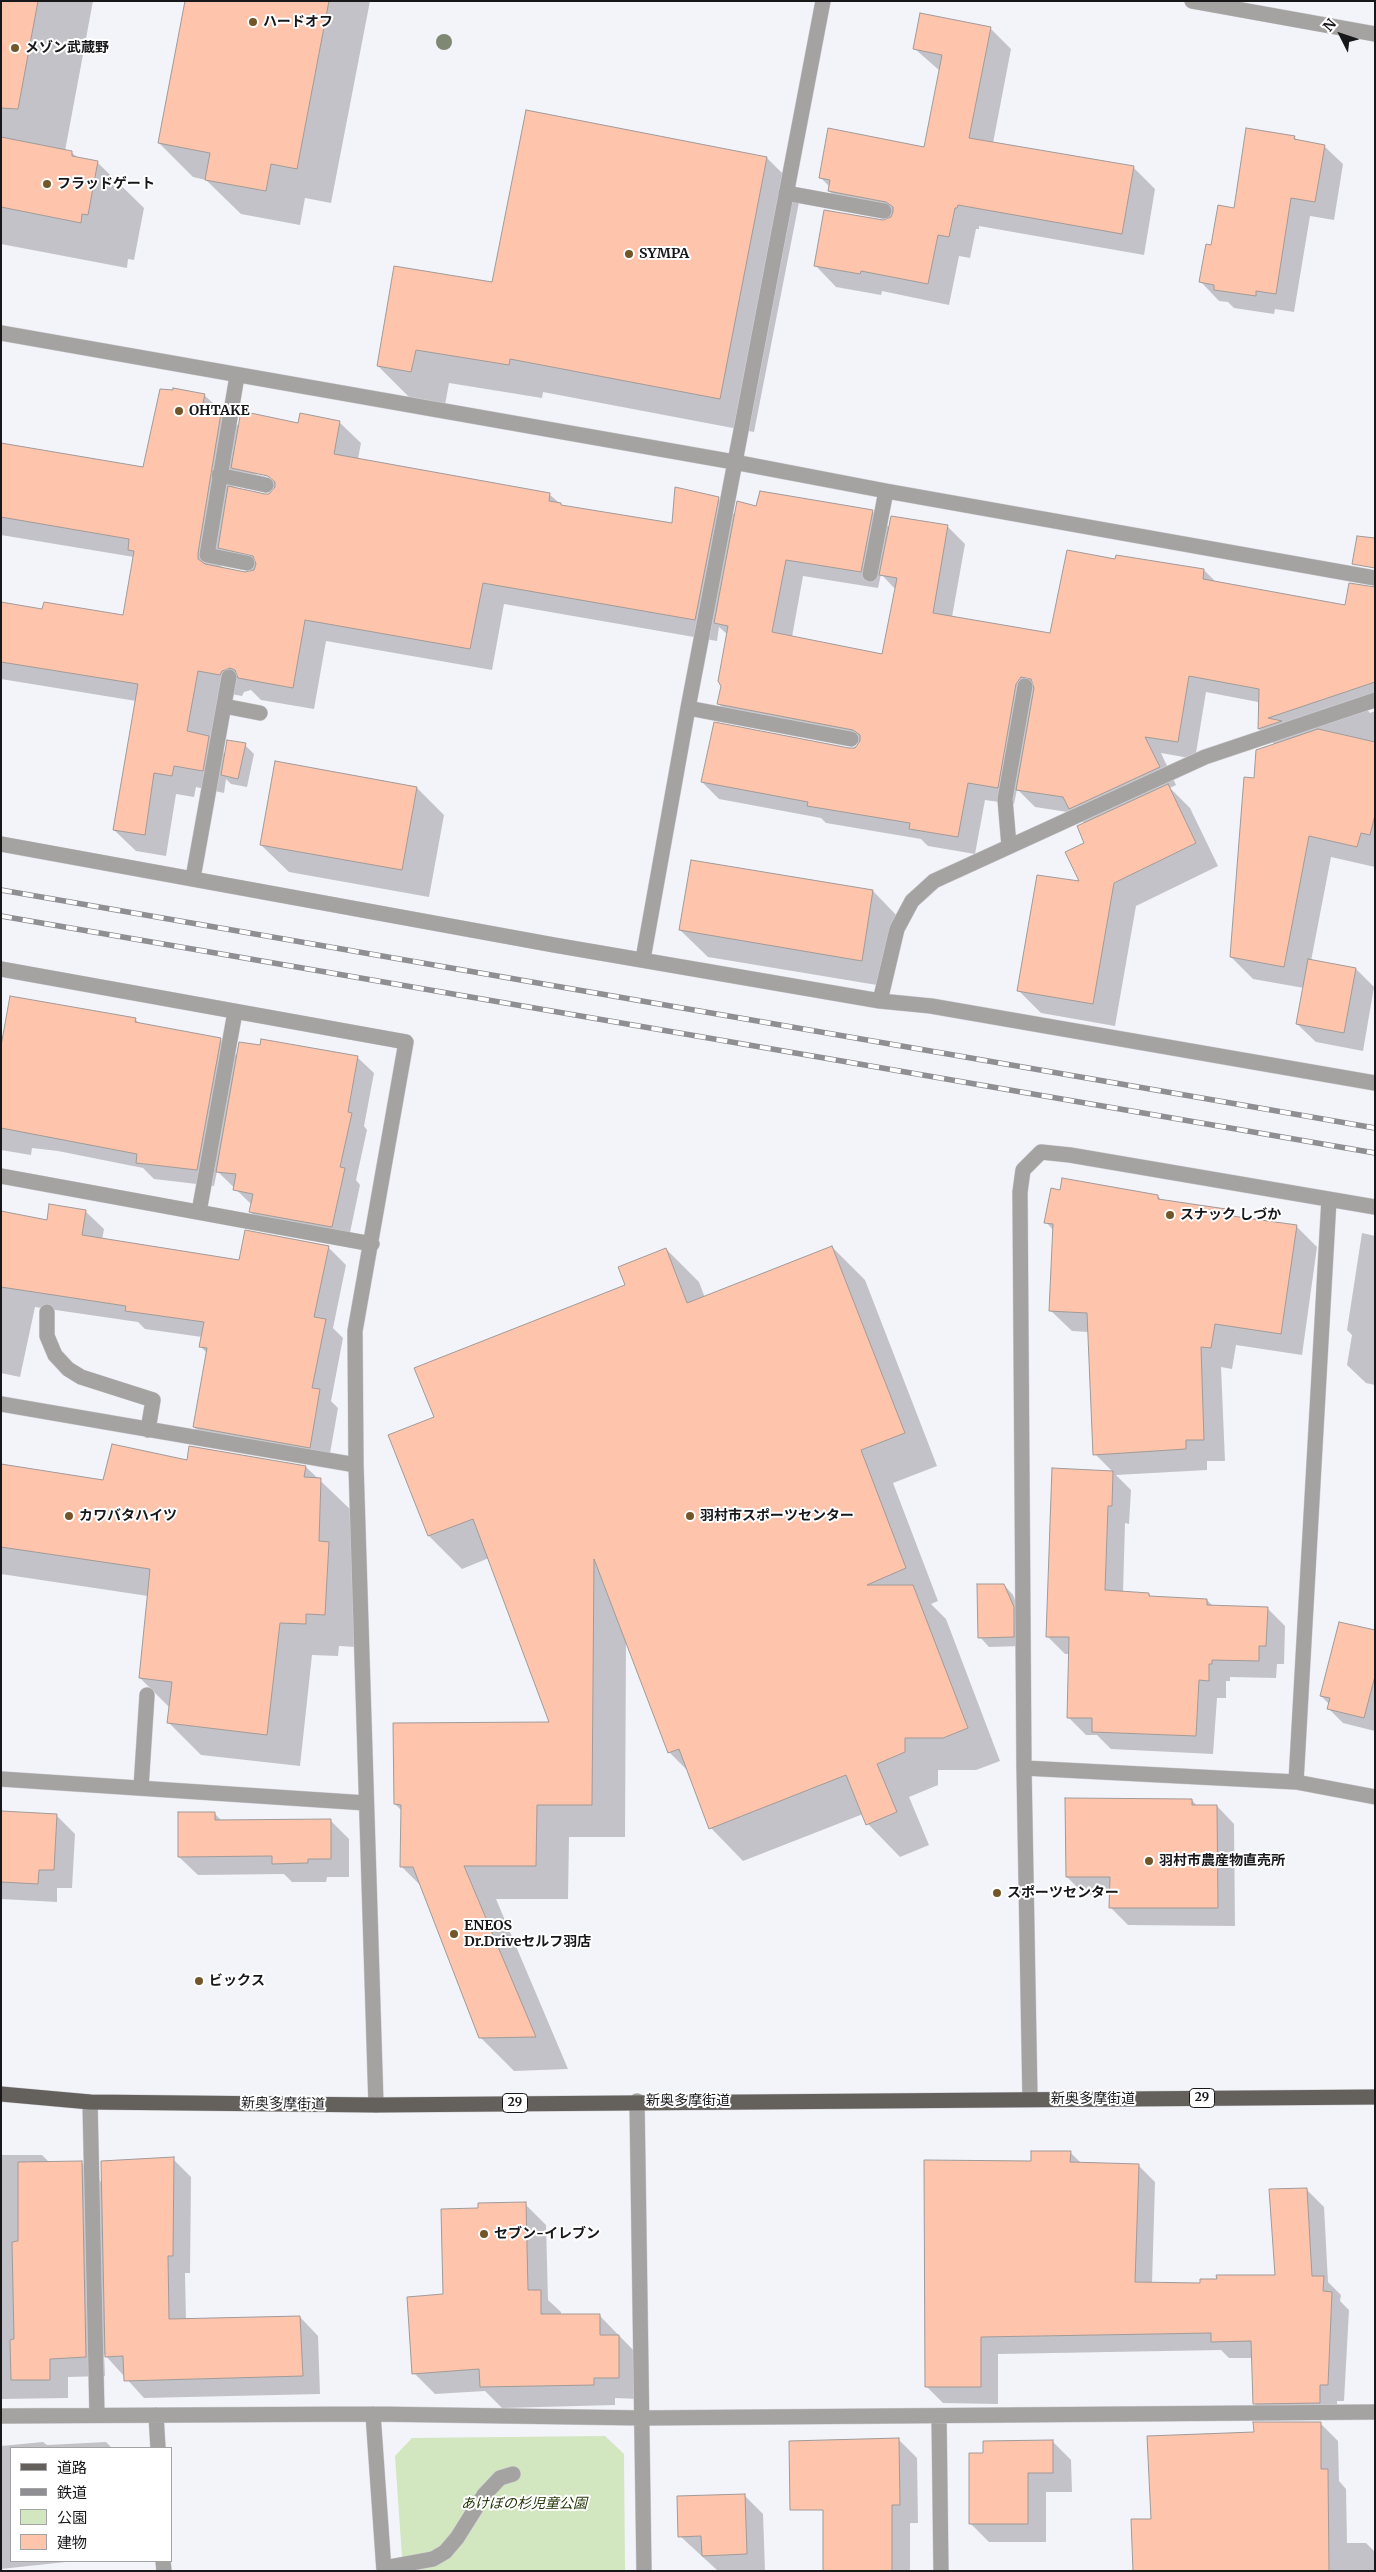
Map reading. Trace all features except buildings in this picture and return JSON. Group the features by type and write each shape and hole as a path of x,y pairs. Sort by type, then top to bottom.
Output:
{"main road":[{"name":"新奥多摩街道","path":"1,2094 90,2102 376,2105 637,2101 1375,2097"}],"street":[{"path":"643,959 734,462 823,1"},
{"path":"1192,1 1375,34"},
{"path":"786,193 884,211"},
{"path":"1,333 734,462 1375,578"},
{"path":"238,376 219,475 207,555 247,562"},
{"path":"219,475 266,485"},
{"path":"870,574 886,491"},
{"path":"193,878 229,676"},
{"path":"1009,846 1005,799 1025,686"},
{"path":"880,1001 897,929 912,901 934,881 1205,758 1375,700"},
{"path":"224,706 260,713"},
{"path":"688,708 851,739"},
{"path":"1,844 554,945 880,1001 931,1006 1375,1083"},
{"path":"1,969 406,1042 372,1244 355,1331 356,1465 376,2105"},
{"path":"200,1212 235,1012"},
{"path":"1030,2099 1024,1768 1020,1202 1022,1170 1041,1152 1070,1155 1375,1207"},
{"path":"1,1176 372,1244"},
{"path":"1296,1782 1329,1199"},
{"path":"47,1312 47,1336 55,1355 68,1369 81,1377 153,1400 148,1430"},
{"path":"1,1404 356,1465"},
{"path":"141,1788 147,1695"},
{"path":"1024,1768 1296,1782 1375,1797"},
{"path":"1,1779 366,1803"},
{"path":"637,2101 644,2571"},
{"path":"90,2102 97,2415"},
{"path":"1,2416 373,2414 643,2418 1375,2412"},
{"path":"373,2414 384,2570 433,2559 445,2552 457,2538 484,2495 500,2478 514,2474"},
{"path":"156,2415 158,2447"},
{"path":"939,2416 940,2571"}],"green space":[{"name":"あけぼの杉児童公園","path":"605,2436 624,2454 625,2571 403,2571 395,2456 412,2438"}],"railway":[{"path":"1,890 1375,1128"},
{"path":"1,916 1375,1153"}],"place":[{"name":"ハードオフ","path":"253,22"},
{"name":"メゾン武蔵野","path":"15,48"},
{"name":"フラッドゲート","path":"47,184"},
{"name":"SYMPA","path":"629,254"},
{"name":"OHTAKE","path":"179,411"},
{"name":"スナック しづか","path":"1170,1215"},
{"name":"カワバタハイツ","path":"69,1516"},
{"name":"羽村市スポーツセンター","path":"690,1516"},
{"name":"羽村市農産物直売所","path":"1149,1861"},
{"name":"スポーツセンター","path":"997,1893"},
{"name":"ENEOS Dr.Driveセルフ羽店","path":"454,1934"},
{"name":"ビックス","path":"199,1981"},
{"name":"セブン-イレブン","path":"484,2234"}]}
